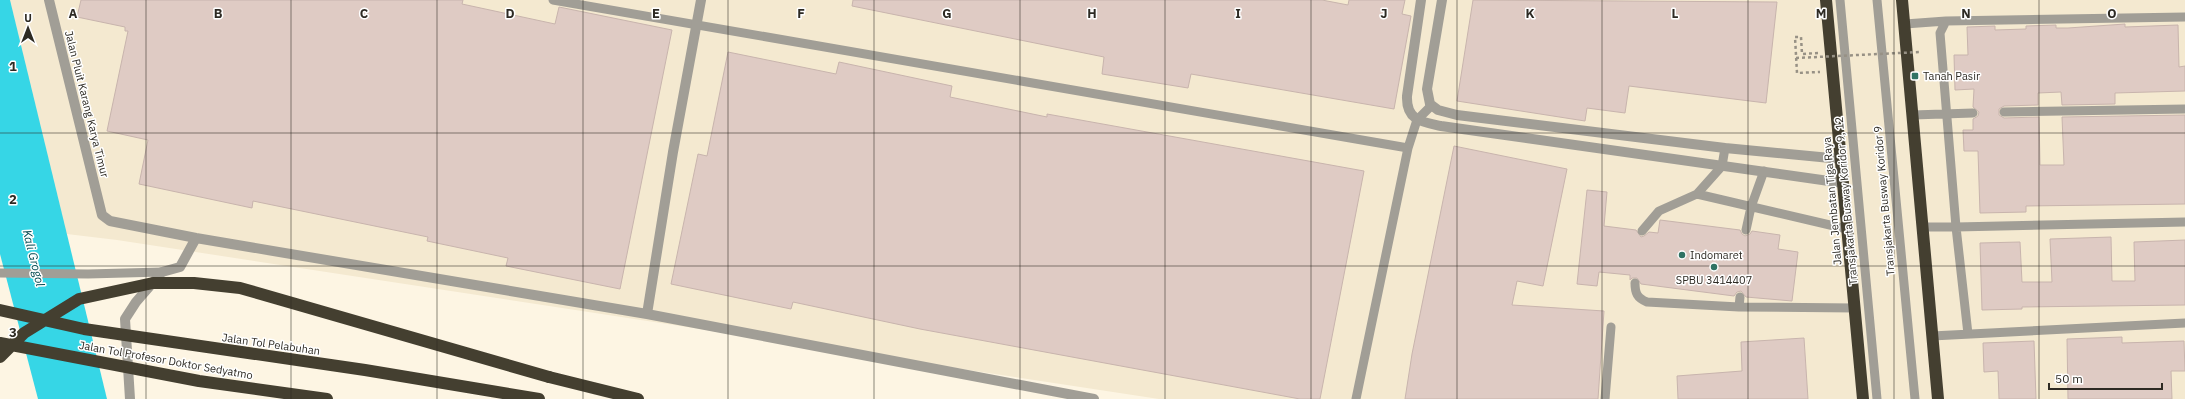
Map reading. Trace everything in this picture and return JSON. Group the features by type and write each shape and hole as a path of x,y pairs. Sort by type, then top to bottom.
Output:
{"highway":[{"name":"Jalan Jembatan Tiga Raya","path":"1826,0 1864,399"},
{"path":"1902,0 1938,399"},
{"path":"0,357 24,333 79,299 153,283 194,282 240,288 549,377 638,399"},
{"name":"Jalan Tol Pelabuhan","path":"0,310 84,329 365,370 539,399"},
{"name":"Jalan Tol Profesor Doktor Sedyatmo","path":"0,343 199,380 327,399"}],"street":[{"name":"Jalan Pluit Karang Karya Timur","path":"49,0 102,215 110,221 196,238"},
{"path":"647,314 673,152 701,0"},
{"path":"1421,0 1407,104 1411,115 1417,120 1441,126 1843,182"},
{"path":"1442,0 1427,88 1431,106 1438,110 1457,115 1725,148 1841,159"},
{"path":"130,399 125,319 136,302 162,272 180,267 196,238 647,314 1094,399"}],"lane":[{"path":"553,0 572,2 1408,148"},
{"name":"Transjakarta Busway Koridor 9, 12","path":"1840,0 1877,399"},
{"name":"Transjakarta Busway Koridor 9","path":"1877,0 1915,399"},
{"path":"1905,24 1946,21 2185,17"},
{"path":"1946,21 1940,33 1956,227 1968,334"},
{"path":"1356,399 1408,148 1417,120 1431,106"},
{"path":"2004,112 2185,109"},
{"path":"1913,115 1973,113"},
{"path":"1642,231 1659,211 1697,194 1722,166 1725,148"},
{"path":"1746,230 1751,207 1764,171"},
{"path":"1697,194 1847,229"},
{"path":"1922,227 2185,222"},
{"path":"0,273 88,274 162,272"},
{"path":"1635,283 1635,292 1639,299 1647,302 1739,307 1855,308"},
{"path":"1739,307 1740,297"},
{"path":"1932,336 2185,323"},
{"path":"1605,399 1610,327"}],"path":[{"path":"1802,54 1801,37 1795,37 1797,74 1833,72"},
{"path":"1796,58 1920,52"}],"shaded area":[{"path":"0,0 2185,0 2185,399 1159,399 117,240 0,226"}],"water":[{"name":"Kali Grogol","path":"0,0 10,0 107,399 38,399 0,254"}],"building":[{"path":"81,0 463,0 462,4 555,24 559,7 672,30 620,289 506,266 508,258 427,241 428,237 253,201 252,208 139,184 148,140 107,131 128,31 125,31 125,27 77,17"},
{"path":"853,0 1322,0 1348,5 1349,0 1405,0 1402,14 1411,16 1394,109 1191,74 1188,88 1102,74 1104,57 852,6"},
{"path":"1473,0 1777,2 1766,103 1629,86 1625,113 1587,108 1585,121 1457,101"},
{"path":"2125,24 2125,27 2178,25 2179,67 2185,66 2185,91 2115,93 2115,104 2062,105 2061,92 2038,93 2038,105 2004,106 1999,109 1999,115 2004,118 2039,117 2040,165 2064,165 2062,117 2185,115 2185,204 2026,206 2026,212 1980,213 1978,151 1964,151 1963,130 1973,130 1973,119 1978,116 1979,112 1973,107 1974,89 1955,90 1954,55 1968,55 1967,27 1995,26 1995,30 2026,29 2026,26 2056,25 2056,28 2068,28"},
{"path":"728,52 836,74 839,62 952,86 950,97 1047,117 1047,114 1364,171 1320,399 1300,399 920,329 793,302 791,309 671,284 698,154 707,156"},
{"path":"1454,146 1567,169 1543,286 1517,281 1512,305 1604,311 1598,399 1405,399 1412,354"},
{"name":"SPBU 3414407","path":"1587,190 1607,192 1604,226 1636,230 1641,237 1649,232 1658,233 1660,220 1740,230 1745,236 1750,234 1752,231 1780,235 1778,249 1798,252 1792,301 1746,297 1741,291 1737,292 1734,296 1641,284 1637,278 1632,278 1630,280 1630,275 1599,272 1597,286 1577,284"},
{"path":"2111,237 2112,281 2135,281 2134,242 2185,240 2185,305 2022,307 2022,309 1982,310 1980,243 2020,242 2022,282 2052,282 2050,239"},
{"path":"2122,337 2122,343 2184,341 2185,371 2171,371 2172,399 2068,399 2067,339"},
{"path":"1804,338 1808,399 1678,399 1677,376 1742,371 1741,342"},
{"path":"2034,341 2036,399 1999,399 1998,371 1984,372 1983,343"}],"place":[{"name":"Tanah Pasir","path":"1915,76"},
{"name":"Indomaret","path":"1682,255"},
{"name":"SPBU 3414407","path":"1714,267"}]}
